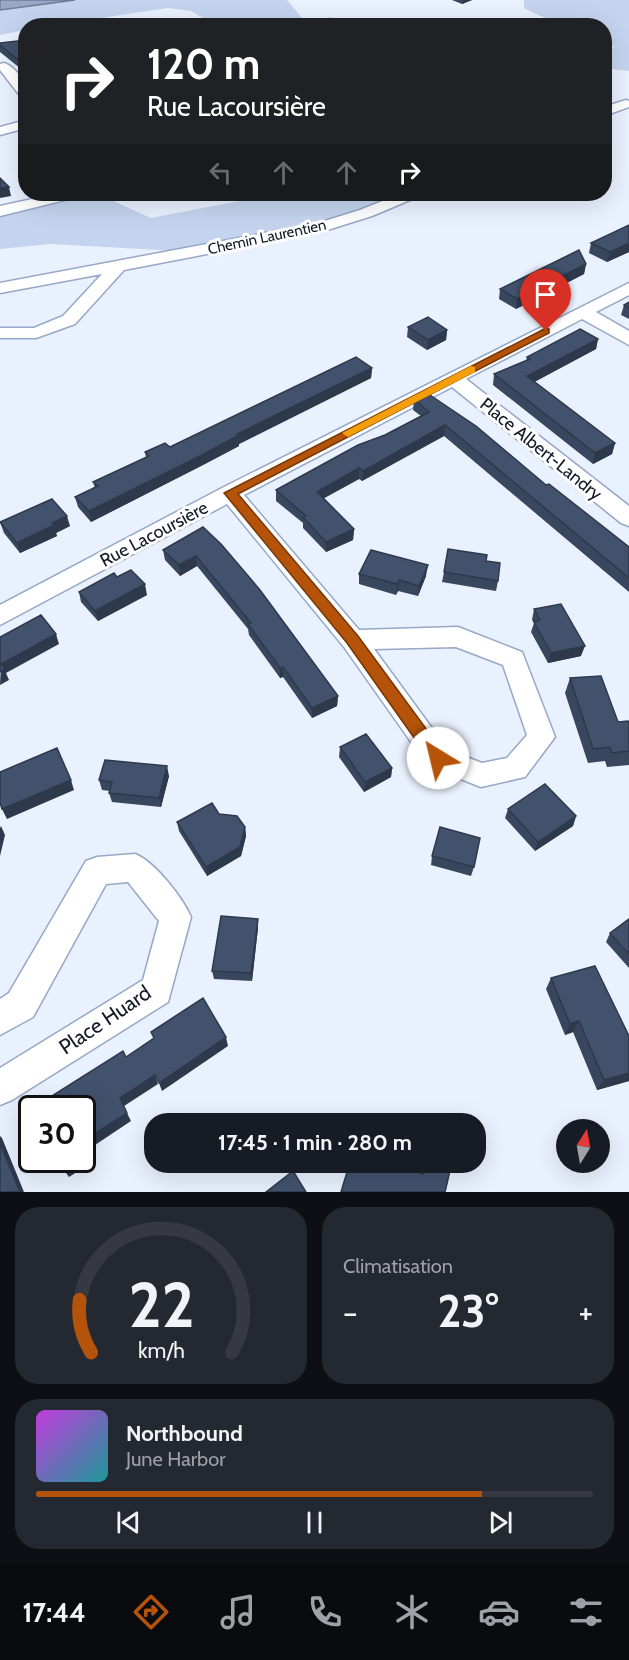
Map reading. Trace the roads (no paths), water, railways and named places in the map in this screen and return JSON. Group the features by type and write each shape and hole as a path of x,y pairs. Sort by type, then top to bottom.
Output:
{"street":[{"path":"6,67 18,83"},
{"path":"612,109 627,104"},
{"path":"0,131 18,126"},
{"path":"0,211 42,201"},
{"name":"Chemin Laurentien","path":"0,288 321,227 395,201"},
{"path":"0,333 36,333 69,320 117,267"},
{"name":"Rue Lacoursière","path":"0,616 230,493 629,288"},
{"path":"583,312 629,339"},
{"name":"Place Albert-Landry","path":"454,379 629,519"},
{"path":"230,493 352,640 438,758 481,776 516,769 541,737 513,659 458,637 352,640"},
{"name":"Place Huard","path":"0,1018 21,1005 97,871 135,868 176,917 156,990 0,1088"}]}
